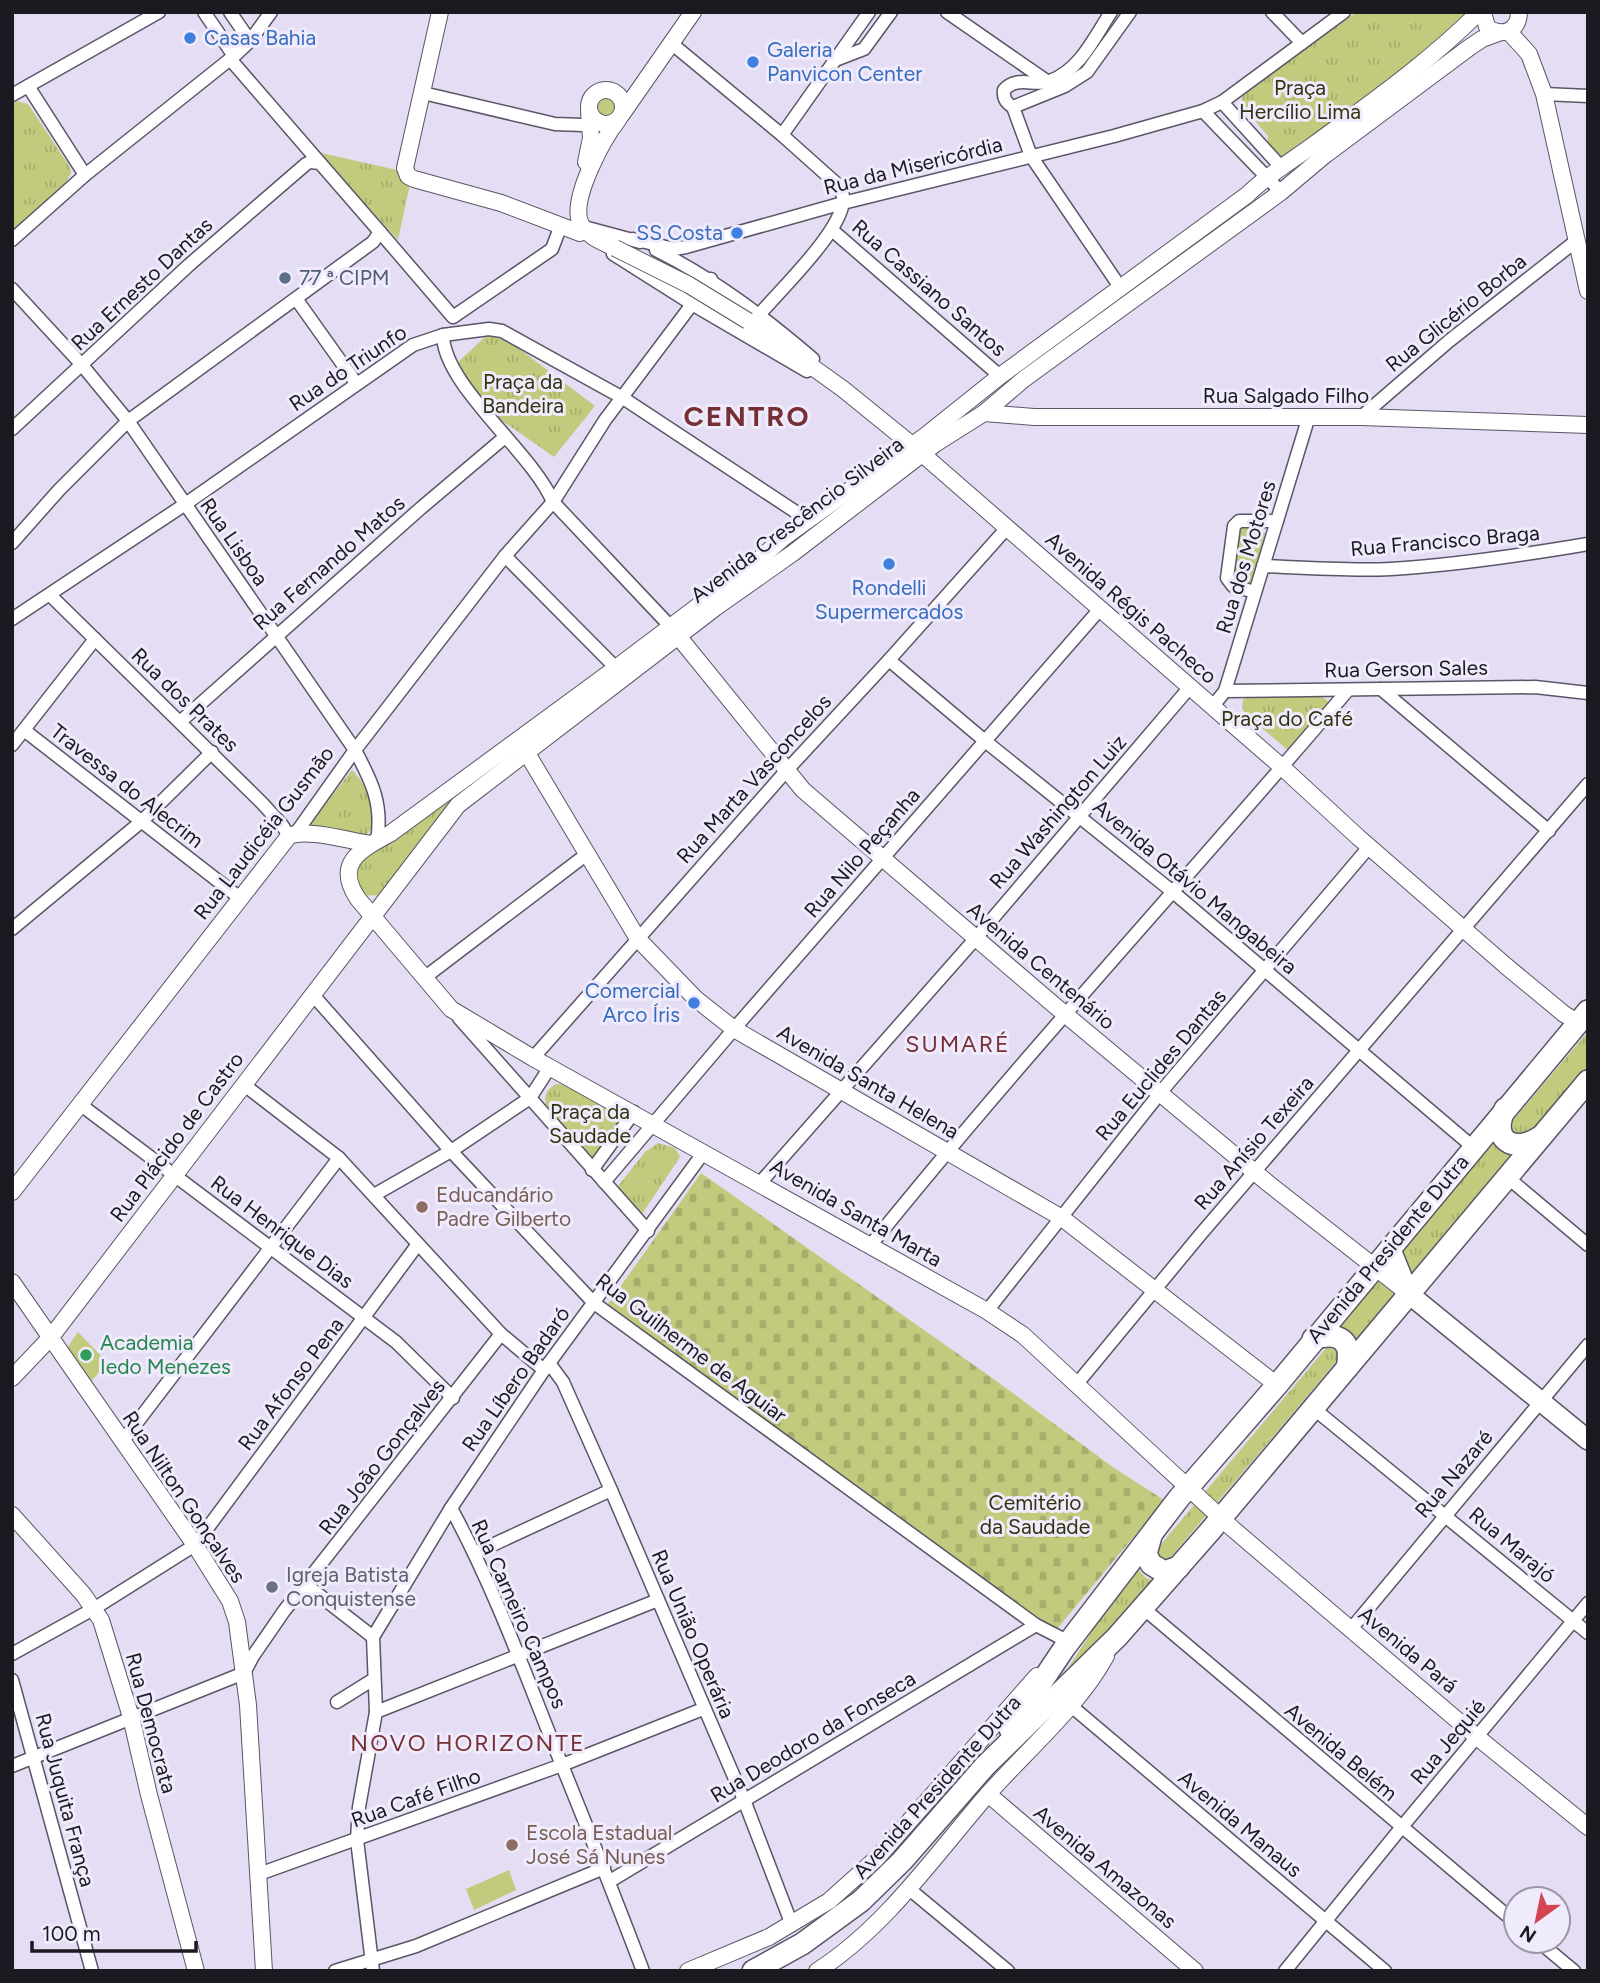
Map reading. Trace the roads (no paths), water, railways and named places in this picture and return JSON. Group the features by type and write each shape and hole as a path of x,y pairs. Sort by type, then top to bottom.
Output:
{"highway":[{"name":"Avenida Presidente Dutra","path":"985,1766 1067,1644 1151,1536 1197,1495 1313,1339 1580,1020"},
{"path":"1221,1518 1588,1081"},
{"path":"1505,1109 1500,1124 1503,1137 1508,1142 1524,1145 1541,1137"},
{"path":"1313,1339 1325,1335 1340,1338 1350,1355 1347,1368"},
{"name":"Avenida Presidente Dutra","path":"753,1971 802,1944 861,1900 924,1837 985,1766 1117,1637 1221,1518"},
{"path":"1151,1536 1146,1554 1151,1564 1164,1572 1179,1567"}],"main road":[{"path":"1390,1247 1409,1294 1588,1440"}],"street":[{"path":"12,95 159,12"},
{"path":"204,12 232,58 453,317 552,249 561,225"},
{"path":"12,240 85,175 232,58 250,41 271,12"},
{"path":"440,12 405,168 411,178 501,203 561,225 581,225 633,239"},
{"path":"581,225 584,186 604,139 693,12"},
{"path":"782,135 838,60 869,12"},
{"path":"838,60 864,49 891,12"},
{"path":"947,12 1048,82"},
{"path":"1111,12 1073,67 1048,82 1013,82 1004,90 1003,96 1013,107 1031,156 1120,288"},
{"path":"1013,107 1065,86 1087,72 1130,12"},
{"path":"1272,12 1302,43"},
{"path":"1344,12 1222,102 1203,111 1281,192 1325,155 1470,47 1514,22"},
{"path":"1266,176 1297,157 1426,62 1481,12 1487,27 1514,22"},
{"path":"236,15 250,41"},
{"path":"1514,22 1530,54 1544,94 1579,234 1588,292"},
{"path":"581,225 597,240 753,318 832,230 844,203 844,196 838,185 671,43"},
{"path":"28,86 85,175"},
{"path":"423,93 555,124 586,118 608,125 620,117 623,104 620,97 606,90 593,96 590,102 586,118 591,138 589,154 569,209 569,219 573,227 581,225"},
{"path":"1544,94 1588,96"},
{"path":"1222,102 1281,166"},
{"name":"Rua da Misericórdia","path":"633,239 674,249 685,247 844,203 1203,111"},
{"name":"Rua Ernesto Dantas","path":"12,429 189,265 299,169 310,162 320,163"},
{"name":"Avenida Crescêncio Silveira","path":"373,919 386,898 458,805 522,746 616,668 821,532 1000,376 1247,195 1266,176"},
{"name":"Avenida Crescêncio Silveira","path":"358,899 349,883 348,866 351,860 374,842 522,746 674,631 808,520 917,450 984,412 1281,192"},
{"name":"Avenida Régis Pacheco","path":"581,225 692,304 859,401"},
{"name":"Rua Cassiano Santos","path":"832,230 1000,376"},
{"path":"12,543 59,490 128,421 297,300 379,237 380,232"},
{"name":"Rua Glicério Borba","path":"1361,417 1579,234"},
{"name":"Avenida Régis Pacheco","path":"633,239 711,279 753,318 859,401 1213,706 1369,847 1465,929 1580,1020"},
{"path":"623,398 711,279"},
{"name":"Rua Lisboa","path":"12,289 82,365 128,421 355,750 377,799 380,820 374,842"},
{"path":"297,300 356,383"},
{"name":"Rua do Triunfo","path":"12,619 184,505 412,345 443,335 489,329 502,331 623,398 808,520"},
{"path":"443,335 443,347 453,368 505,437 545,484 553,502 674,631"},
{"path":"1000,376 1005,377 1013,389"},
{"name":"Rua Laudicéia Gusmão","path":"12,1192 505,556 553,502 605,420 623,398"},
{"name":"Rua Salgado Filho","path":"984,412 1034,416 1361,417 1588,425"},
{"name":"Rua dos Motores","path":"1213,706 1225,691 1309,416"},
{"name":"Rua Fernando Matos","path":"181,721 505,437"},
{"path":"808,520 818,523 821,532"},
{"path":"1255,592 1233,586 1227,578 1234,526 1239,521 1277,521"},
{"name":"Rua Marta Vasconcelos","path":"533,1058 787,770 1006,528"},
{"path":"783,538 785,548 793,553"},
{"name":"Rua Francisco Braga","path":"1263,566 1335,570 1393,569 1588,544"},
{"path":"505,556 616,668"},
{"name":"Rua dos Prates","path":"50,594 292,834"},
{"name":"Rua Nilo Peçanha","path":"604,1182 1100,609"},
{"name":"Avenida Centenário","path":"674,631 803,790 1066,1015 1255,1172 1409,1294"},
{"path":"12,745 95,639"},
{"name":"Avenida Otávio Mangabeira","path":"889,660 1172,892 1474,1147"},
{"name":"Rua Washington Luiz","path":"760,1183 976,938 1190,687"},
{"name":"Rua Gerson Sales","path":"1225,691 1535,687 1587,697"},
{"path":"1381,689 1549,831"},
{"path":"870,1246 947,1150 1283,768 1348,690"},
{"name":"Travessa do Alecrim","path":"24,730 240,898"},
{"name":"Avenida Santa Helena","path":"522,746 638,939 696,999 734,1029 1062,1218 1277,1385"},
{"path":"12,929 142,821 212,752"},
{"name":"Rua Anísio Texeira","path":"1076,1385 1200,1235 1588,785"},
{"path":"292,834 314,833 374,842"},
{"name":"Rua Euclides Dantas","path":"987,1311 1160,1093 1369,847"},
{"path":"425,978 587,853"},
{"path":"358,899 386,898"},
{"name":"Avenida Santa Marta","path":"358,899 452,1009 533,1058 987,1311 1023,1335 1197,1495"},
{"name":"Rua Plácido de Castro","path":"12,1377 51,1337 243,1084 373,919"},
{"name":"Rua Guilherme de Aguiar","path":"313,995 451,1151 594,1303 1036,1625 1067,1644"},
{"path":"452,1009 648,1231"},
{"path":"374,1195 451,1151 530,1098 550,1067"},
{"name":"Rua União Operária","path":"243,1084 339,1158 501,1334 546,1366 563,1382 744,1800 792,1925"},
{"name":"Rua Henrique Dias","path":"81,1105 396,1342 453,1398"},
{"path":"592,1170 634,1112"},
{"name":"Rua Líbero Badaró","path":"373,1637 451,1508 546,1366 704,1152"},
{"path":"122,1442 339,1158"},
{"path":"1507,1177 1588,1245"},
{"name":"Rua Afonso Pena","path":"195,1545 418,1244"},
{"name":"Rua Nilton Gonçalves","path":"12,1282 195,1545 230,1601 237,1622 244,1673 264,1971"},
{"name":"Rua João Gonçalves","path":"244,1673 273,1627 501,1334"},
{"name":"Rua Nazaré","path":"1351,1629 1588,1345"},
{"name":"Rua Marajó","path":"1313,1408 1446,1514 1588,1633"},
{"path":"475,1553 611,1490"},
{"name":"Avenida Pará","path":"1197,1495 1478,1737 1588,1827"},
{"name":"Rua Carneiro Campos","path":"451,1508 475,1553 519,1657 610,1881 643,1971"},
{"name":"Rua Democrata","path":"12,1515 95,1608 101,1620 131,1717 196,1971"},
{"path":"12,1654 95,1608 195,1545"},
{"path":"306,1584 373,1637 376,1712 359,1807 357,1840 373,1966"},
{"path":"376,1712 658,1600"},
{"name":"Rua Jequié","path":"1285,1971 1588,1603"},
{"name":"Avenida Belém","path":"1143,1608 1502,1911"},
{"name":"Rua Deodoro da Fonseca","path":"610,1881 1036,1625"},
{"name":"Avenida Presidente Dutra","path":"824,1969 908,1888 988,1794 1070,1705 1102,1664 1117,1637"},
{"name":"Avenida Presidente Dutra","path":"688,1971 748,1947 792,1925 829,1901 877,1858 1067,1644"},
{"path":"12,1766 244,1673"},
{"path":"337,1702 374,1679"},
{"name":"Rua Juquita França","path":"12,1680 92,1971"},
{"name":"Avenida Manaus","path":"1070,1705 1385,1971"},
{"name":"Rua Café Filho","path":"258,1874 562,1765 703,1709"},
{"name":"Avenida Amazonas","path":"988,1794 1195,1971"},
{"path":"335,1971 373,1966 604,1868"},
{"path":"908,1888 1008,1971"},
{"path":"1555,1955 1574,1971"}],"place":[{"name":"Casas Bahia","path":"190,38"},
{"name":"Galeria Panvicon Center","path":"753,62"},
{"name":"SS Costa","path":"737,233"},
{"name":"77 ª CIPM","path":"285,278"},
{"name":"Rondelli Supermercados","path":"889,564"},
{"name":"Comercial Arco Íris","path":"694,1003"},
{"name":"Educandário Padre Gilberto","path":"422,1207"},
{"name":"Academia Iedo Menezes","path":"86,1355"},
{"name":"Igreja Batista Conquistense","path":"272,1587"},
{"name":"Escola Estadual José Sá Nunes","path":"512,1845"}],"district":[{"name":"CENTRO","path":"747,416"},
{"name":"SUMARÉ","path":"958,1044"},
{"name":"NOVO HORIZONTE","path":"468,1743"}],"park label":[{"name":"Praça Hercílio Lima","path":"1300,100"},
{"name":"Praça da Bandeira","path":"523,394"},
{"name":"Praça do Café","path":"1287,719"},
{"name":"Praça da Saudade","path":"590,1124"},
{"name":"Cemitério da Saudade","path":"1035,1515"}]}
